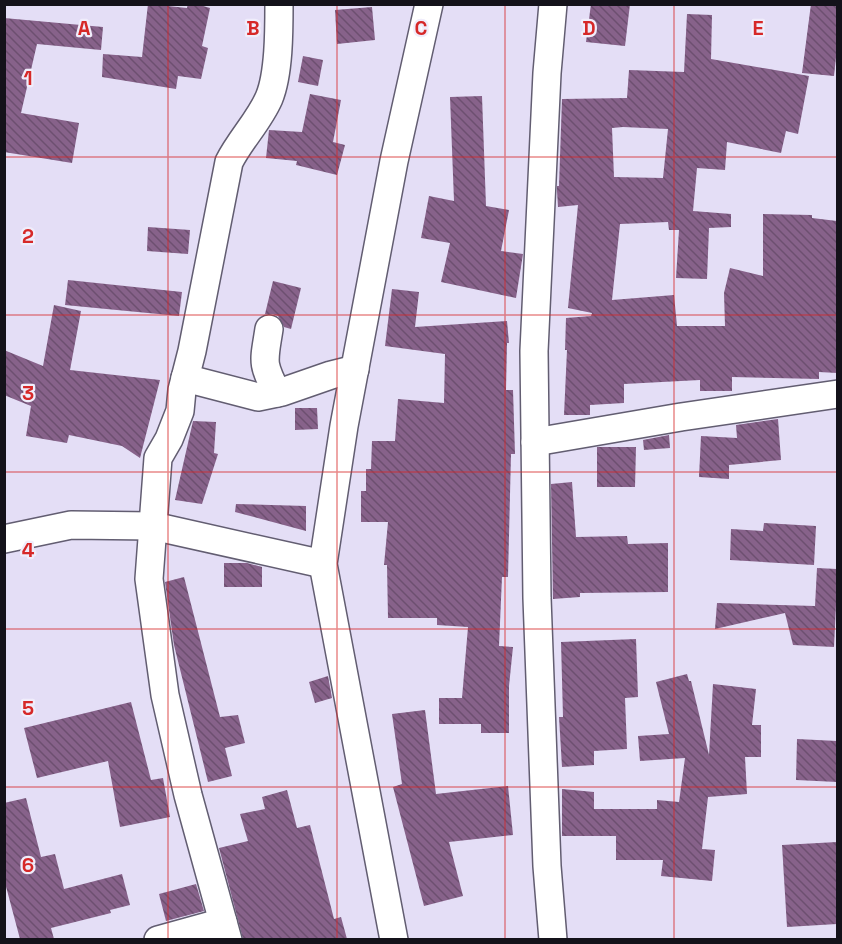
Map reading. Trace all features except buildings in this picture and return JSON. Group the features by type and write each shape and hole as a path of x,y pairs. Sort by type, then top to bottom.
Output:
{"street":[{"path":"158,939 225,931 188,795 165,695 149,579 158,458 169,439 180,411 230,162 237,146 269,98 273,83 279,38 279,4"},
{"path":"394,939 323,564 344,426 394,161 429,4"},
{"path":"553,4 547,73 534,340 537,598 547,866 553,939"},
{"path":"269,329 263,360 265,370 277,393"},
{"path":"186,378 258,397 355,369"},
{"path":"535,442 837,394"},
{"path":"4,540 71,525 153,526 323,564"}]}
